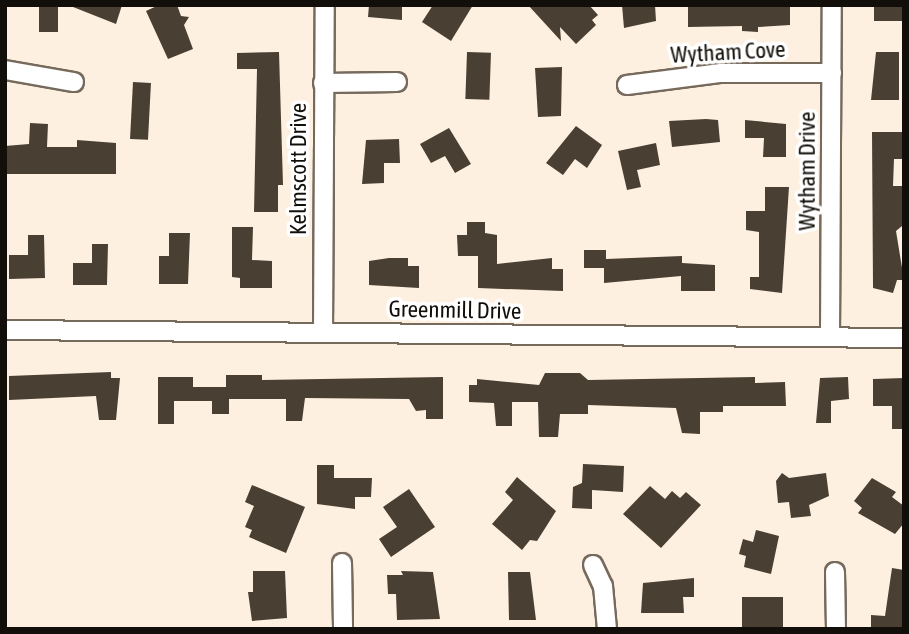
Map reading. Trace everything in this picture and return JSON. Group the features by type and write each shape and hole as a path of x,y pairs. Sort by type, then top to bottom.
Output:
{"street":[{"name":"Kelmscott Drive","path":"323,333 325,5"},
{"name":"Wytham Drive","path":"830,338 832,5"},
{"path":"5,70 74,82"},
{"name":"Wytham Cove","path":"627,85 721,73 832,73"},
{"path":"323,83 397,82"},
{"name":"Greenmill Drive","path":"5,330 904,338"},
{"path":"342,563 343,629"},
{"path":"593,565 603,586 607,629"},
{"path":"835,572 836,629"}],"building":[{"path":"39,5 58,5 58,32 39,32"},
{"path":"68,5 122,5 116,24"},
{"path":"159,5 177,5 181,16 189,17 184,25 193,49 168,59 146,11"},
{"path":"369,5 402,5 402,20 368,17"},
{"path":"433,5 473,5 451,41 422,22"},
{"path":"528,5 589,5 598,15 592,20 596,25 576,44 560,27 561,41"},
{"path":"622,5 655,5 656,21 624,28"},
{"path":"688,5 790,5 790,25 758,27 758,32 742,31 742,26 688,27"},
{"path":"874,5 904,5 904,21 874,21"},
{"path":"279,52 283,185 278,185 278,212 254,212 257,69 237,69 237,53"},
{"path":"467,52 491,53 489,100 465,99"},
{"path":"876,52 899,52 899,100 871,100"},
{"path":"562,67 561,116 538,117 535,68"},
{"path":"133,82 151,83 148,140 130,139"},
{"path":"718,120 720,142 672,147 669,121"},
{"path":"745,120 786,124 786,157 763,157 764,138 745,138"},
{"path":"30,123 48,124 47,147 77,147 77,140 116,143 116,174 5,174 5,146 29,144"},
{"path":"576,126 602,145 587,168 575,159 563,175 546,163"},
{"path":"449,128 471,164 455,173 445,156 431,163 420,144"},
{"path":"872,132 904,132 904,159 894,159 893,186 904,186 902,226 896,231 904,280 897,280 893,293 873,288"},
{"path":"399,139 400,163 384,163 384,183 362,184 366,140"},
{"path":"656,143 660,165 637,170 641,187 627,190 618,151"},
{"path":"765,187 789,187 782,293 750,289 750,277 759,277 759,232 746,230 746,211 765,211"},
{"path":"467,222 485,222 485,233 497,235 497,264 552,258 552,269 563,269 563,291 478,288 478,256 458,256 457,235 467,235"},
{"path":"232,227 253,227 252,260 272,261 272,288 240,288 240,278 232,277"},
{"path":"169,233 190,233 188,284 159,284 159,256 169,256"},
{"path":"28,235 44,235 45,278 9,279 9,255 28,255"},
{"path":"92,244 108,244 107,285 73,285 73,263 92,263"},
{"path":"584,250 606,250 606,259 682,256 682,263 715,265 715,291 681,291 681,276 604,283 604,268 584,268"},
{"path":"408,258 408,266 419,266 419,288 369,285 369,261"},
{"path":"111,372 111,378 120,378 116,420 99,420 96,396 9,400 9,376"},
{"path":"545,373 580,373 588,380 755,377 755,383 785,382 786,406 723,406 723,412 700,412 700,434 682,433 676,408 588,405 588,414 560,414 558,437 539,437 538,402 512,402 512,426 496,426 494,403 469,402 469,385 477,385 477,379 539,385"},
{"path":"226,375 262,375 262,380 443,377 443,419 426,419 426,410 416,411 409,399 305,398 302,421 286,421 286,399 229,399 229,414 212,414 212,401 174,401 174,424 158,424 158,377 193,377 193,387 226,387"},
{"path":"848,377 849,399 831,401 831,423 816,423 820,378"},
{"path":"904,378 904,429 892,429 892,406 873,406 873,379"},
{"path":"583,464 624,466 623,492 592,490 592,509 572,508 573,487 582,483"},
{"path":"317,465 334,465 334,478 372,478 371,497 355,497 355,509 317,504"},
{"path":"782,473 789,478 826,473 829,496 809,505 811,516 791,518 789,502 778,503 776,481"},
{"path":"517,477 556,511 537,541 530,540 522,550 492,524 513,500 505,492"},
{"path":"872,478 896,492 892,497 904,506 904,523 895,534 858,513 862,508 854,501"},
{"path":"252,485 305,507 286,553 249,537 252,530 245,527 254,506 245,502"},
{"path":"650,486 665,499 672,491 680,498 686,492 701,505 661,548 623,514"},
{"path":"409,489 435,527 391,557 379,539 397,527 383,507"},
{"path":"756,530 779,536 771,574 744,567 746,556 739,554 743,539 753,542"},
{"path":"892,568 904,570 904,629 871,629 871,615 885,616"},
{"path":"253,571 285,571 287,618 252,621 248,592 253,592"},
{"path":"401,571 433,572 440,619 397,620 396,594 388,594 387,575 403,575"},
{"path":"508,572 530,572 536,620 509,620"},
{"path":"694,578 694,597 683,597 684,613 641,613 643,583"},
{"path":"742,597 783,597 783,629 742,629"}]}
